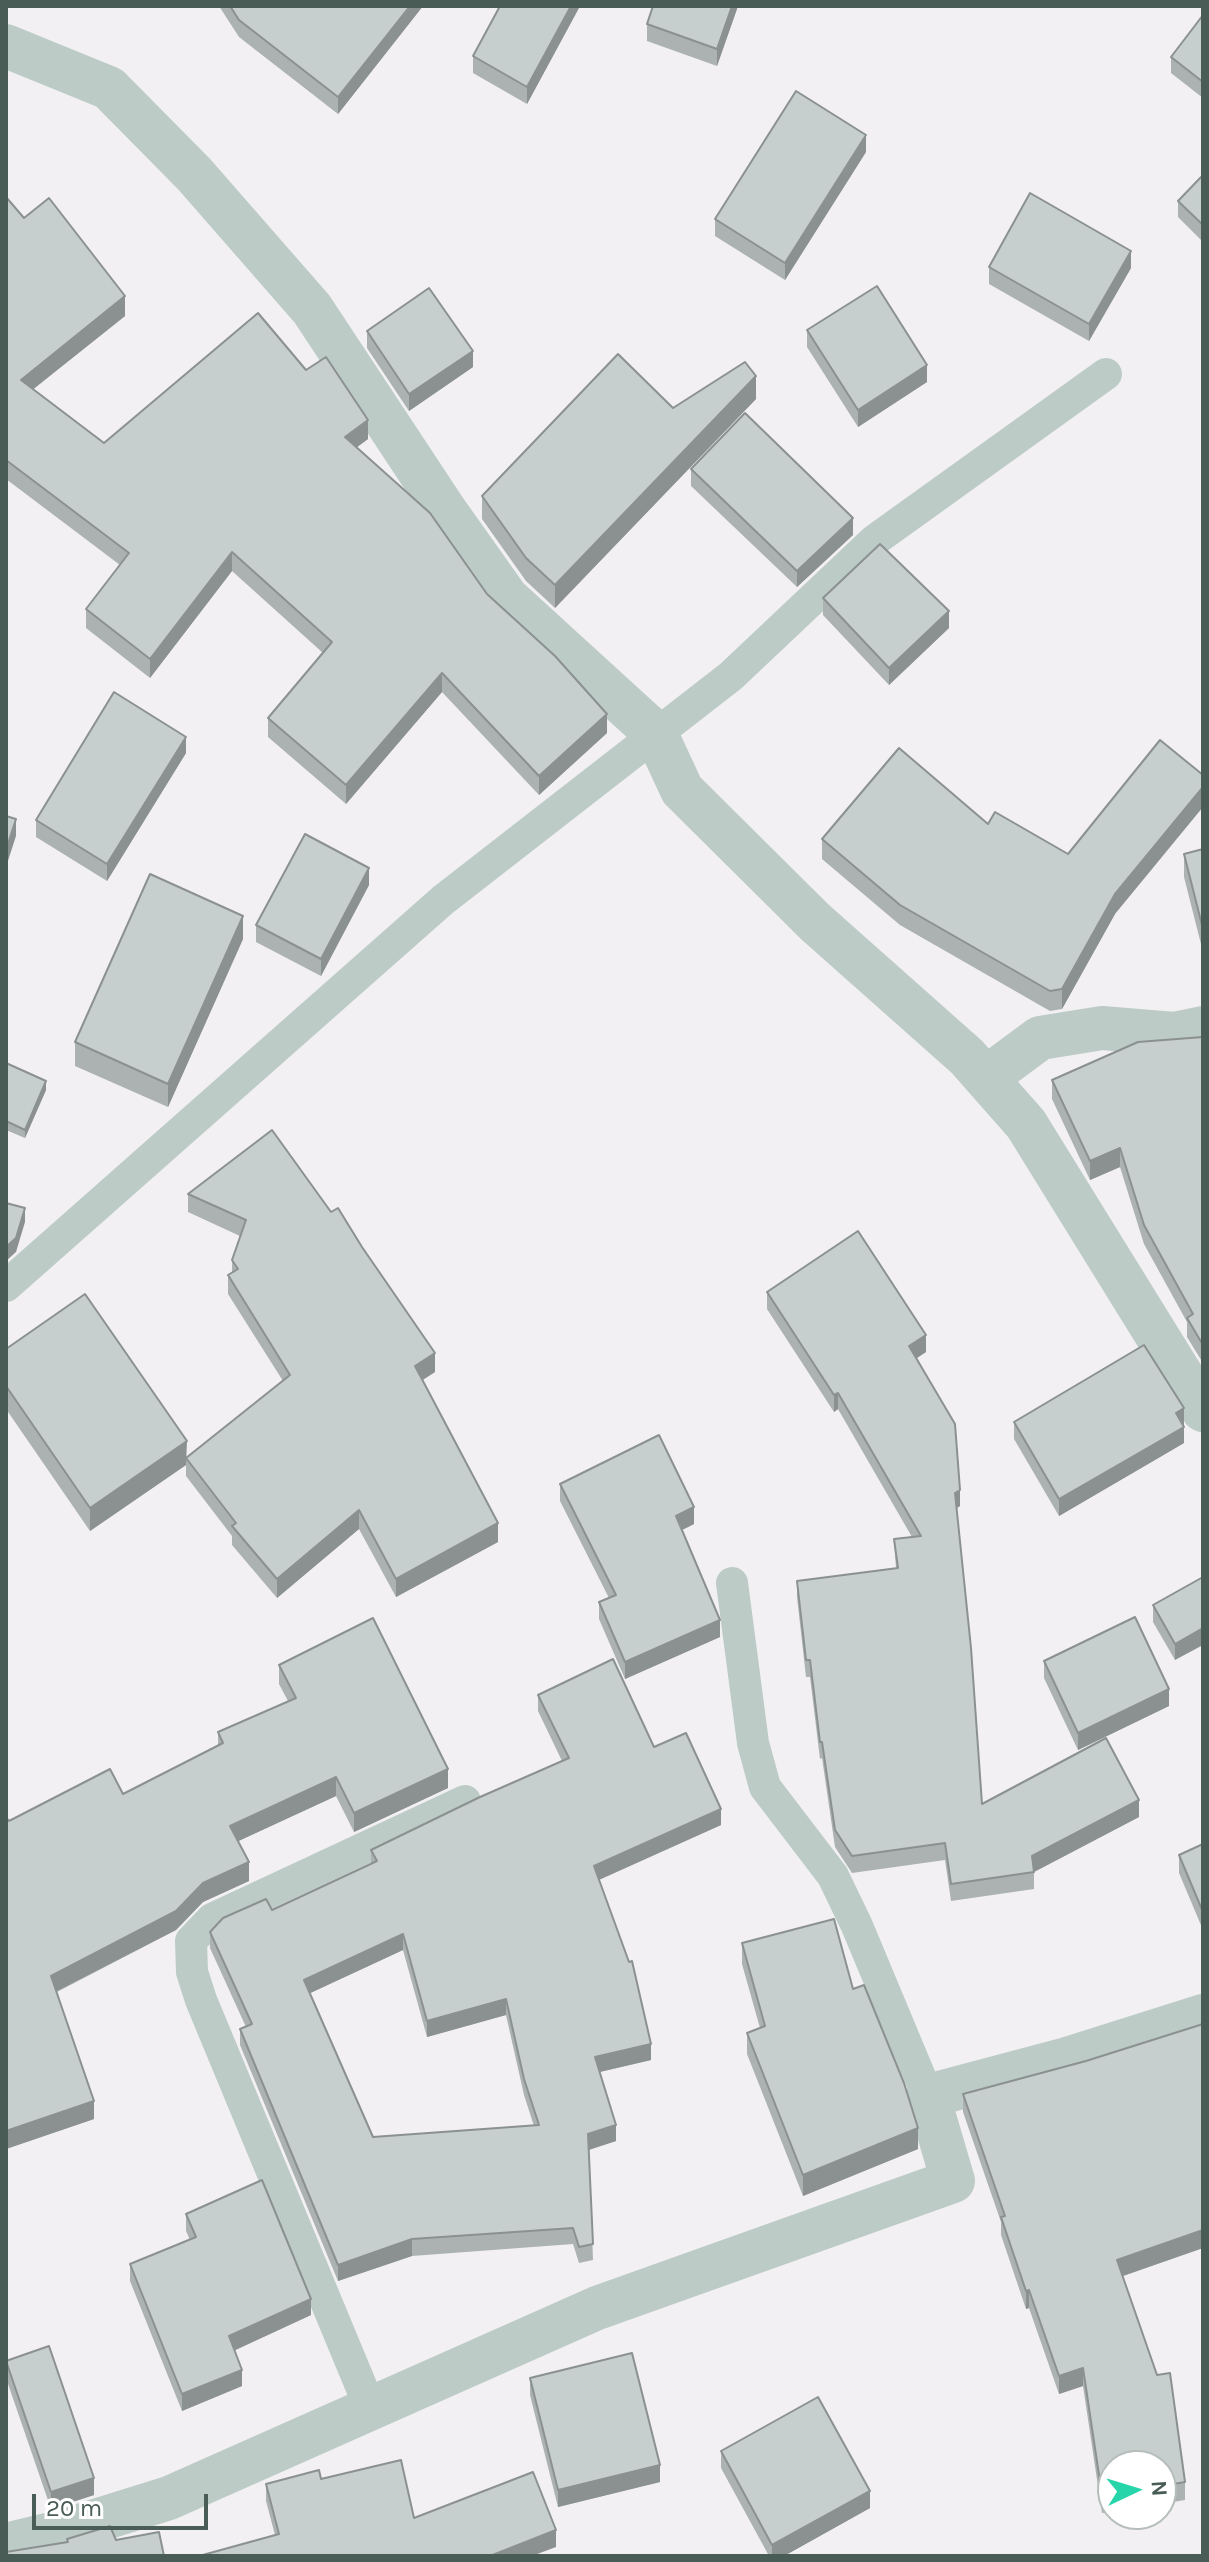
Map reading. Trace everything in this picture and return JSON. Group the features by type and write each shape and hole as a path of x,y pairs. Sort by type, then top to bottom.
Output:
{"street":[{"path":"6,46 109,88 194,174 312,309 446,512 507,598 656,734 682,790 815,922 967,1057 1026,1124 1203,1410"},
{"path":"986,1078 1040,1038 1102,1028 1174,1034 1203,1028"},
{"path":"6,2545 60,2532 169,2498 597,2308 953,2181 928,2096 1067,2059 1203,2016"}],"lane":[{"path":"6,1286 443,900 731,676 875,540 1106,374"},
{"path":"732,1583 753,1743 765,1787 833,1876 928,2096"},
{"path":"371,2410 201,2000 192,1972 191,1941 212,1919 465,1801"}],"building":[{"path":"230,6 410,6 338,97 239,20"},
{"path":"500,6 571,6 527,87 473,56"},
{"path":"653,6 732,6 717,49 647,24"},
{"path":"1203,15 1203,82 1171,57"},
{"path":"796,91 866,135 785,263 715,219"},
{"path":"1203,175 1203,225 1178,201"},
{"path":"1030,193 1131,251 1089,324 989,267"},
{"path":"6,197 24,218 49,198 125,296 21,380 104,443 258,313 306,370 326,357 368,420 345,437 430,513 487,594 555,656 607,714 539,776 442,673 346,785 268,718 332,642 232,552 150,659 86,609 129,553 6,460"},
{"path":"877,286 927,365 858,410 807,330"},
{"path":"429,288 473,351 409,394 367,331"},
{"path":"618,354 673,408 745,362 756,376 555,585 526,558 482,496"},
{"path":"745,413 853,518 797,571 691,469"},
{"path":"880,544 949,611 889,668 823,598"},
{"path":"114,692 186,737 107,864 36,820"},
{"path":"1160,740 1203,775 1203,787 1115,894 1062,989 1050,991 900,905 822,839 899,748 988,824 995,812 1068,854"},
{"path":"6,816 16,819 6,850"},
{"path":"305,834 369,868 321,959 256,925"},
{"path":"1203,849 1203,929 1184,854"},
{"path":"150,874 243,916 168,1084 75,1042"},
{"path":"1203,1037 1203,1345 1187,1318 1193,1314 1144,1225 1120,1148 1090,1161 1052,1080 1138,1042"},
{"path":"6,1063 46,1081 25,1130 6,1121"},
{"path":"272,1130 331,1212 338,1208 435,1353 415,1366 498,1523 396,1579 359,1510 277,1579 232,1526 236,1523 186,1458 290,1375 228,1275 238,1269 232,1260 246,1220 188,1194"},
{"path":"6,1203 25,1208 16,1238 6,1247"},
{"path":"858,1231 926,1335 909,1346 955,1424 960,1490 955,1493 971,1648 982,1804 1106,1738 1139,1800 1032,1856 1034,1872 951,1884 945,1843 852,1856 835,1830 810,1660 806,1660 797,1581 898,1568 894,1539 921,1536 838,1393 834,1395 767,1292"},
{"path":"85,1294 187,1441 90,1508 6,1386 6,1349"},
{"path":"1144,1345 1184,1408 1176,1413 1184,1427 1059,1499 1014,1422"},
{"path":"659,1435 694,1507 676,1516 720,1620 625,1662 599,1602 616,1595 560,1484"},
{"path":"1203,1577 1203,1628 1175,1644 1153,1605"},
{"path":"1135,1617 1169,1689 1078,1733 1044,1661"},
{"path":"373,1618 448,1769 354,1813 336,1777 230,1826 249,1862 203,1883 176,1911 51,1976 94,2101 6,2131 6,1817 9,1821 110,1769 123,1794 223,1743 218,1732 296,1698 279,1665"},
{"path":"613,1659 654,1747 686,1733 721,1809 594,1866 629,1962 632,1961 651,2044 595,2057 616,2125 588,2134 593,2244 579,2247 573,2228 412,2239 338,2265 240,2029 252,2024 210,1932 223,1918 266,1899 272,1910 377,1861 371,1850 569,1758 538,1695","holes":["403,1934 427,2021 506,1999 524,2079 539,2125 373,2137 304,1980"]},
{"path":"1203,1844 1203,1912 1179,1855"},
{"path":"834,1919 853,1989 864,1985 904,2083 918,2128 803,2175 747,2033 765,2026 742,1943"},
{"path":"1203,2024 1203,2230 1117,2260 1157,2375 1170,2373 1185,2482 1177,2483 1177,2450 1097,2450 1097,2462 1083,2368 1059,2376 1029,2290 1026,2291 1001,2217 1005,2216 963,2094 1086,2061"},
{"path":"262,2180 311,2299 229,2336 242,2370 182,2394 130,2264 196,2237 186,2214"},
{"path":"49,2346 94,2478 51,2492 6,2361"},
{"path":"632,2353 660,2465 558,2490 530,2378"},
{"path":"818,2397 870,2491 772,2545 721,2451"},
{"path":"401,2460 414,2518 533,2472 556,2530 490,2556 199,2556 279,2534 266,2484 319,2470 321,2479"},
{"path":"110,2526 116,2540 159,2532 164,2556 6,2556 6,2552 68,2542 67,2539"}]}
